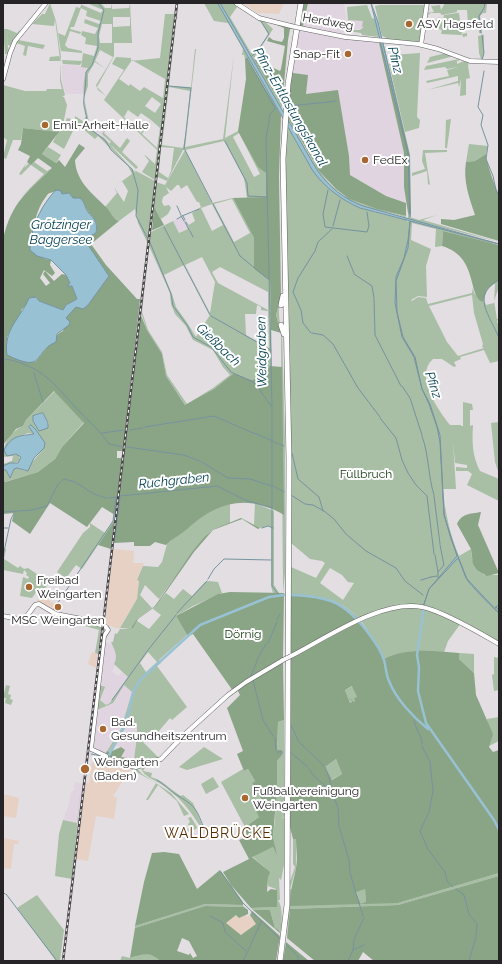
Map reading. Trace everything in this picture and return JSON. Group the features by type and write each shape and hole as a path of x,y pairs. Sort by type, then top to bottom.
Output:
{"highway":[{"path":"279,961 285,896 286,448 280,175 284,115 299,3"},
{"path":"279,961 286,923 288,886 289,460 283,175 284,115"},
{"path":"281,305 283,296"},
{"path":"281,325 284,334"}],"main road":[{"path":"3,79 10,53 16,41 46,3"},
{"name":"Herdweg","path":"236,3 259,18 291,26 346,37 421,45 469,61 499,62"},
{"path":"421,45 427,3"},
{"path":"3,616 24,620 37,604 56,614 87,620 104,626 108,630 104,636 92,751 136,767 162,758 184,734 228,695 246,682 283,660 358,620 384,610 410,606 424,607 499,644"}],"shaded area":[{"path":"176,3 178,3 156,181 155,180"},
{"path":"242,3 284,3 279,14 258,13"},
{"path":"308,3 344,3 346,20 363,18 365,29 345,30 343,34 303,26 305,24"},
{"path":"299,31 379,43 404,153 404,187 407,203 386,196 350,175 349,156 306,95 308,75 293,73"},
{"path":"62,65 88,68 86,72 84,94 66,94 62,82"},
{"path":"93,120 97,123 99,122 106,128 102,134 111,142 109,144 98,132 96,134 87,127"},
{"path":"155,181 156,185 107,599 62,961 81,788 77,823 63,820 69,804 71,791 74,791 75,782 82,784 82,767 85,767"},
{"path":"182,216 188,228 179,233 173,221"},
{"path":"113,549 134,551 133,563 144,563 137,580 139,581 137,599 119,629 104,624"},
{"path":"41,595 56,605 52,611 37,601"},
{"path":"104,642 114,645 116,661 112,672 118,676 123,671 125,673 128,677 123,684 132,692 121,729 105,754 93,750 97,710 106,705 100,700 105,690 99,685"},
{"path":"92,652 98,654 96,668 88,664"},
{"path":"128,723 137,723 137,736 128,736 124,731"},
{"path":"121,734 129,740 136,741 133,759 121,757 121,747 114,745"},
{"path":"92,762 109,762 131,769 113,796 117,798 114,819 96,816 88,861 76,859 85,783 89,783"},
{"path":"3,794 19,798 16,818 3,816"},
{"path":"3,838 19,841 18,844 14,844 11,869 3,868"},
{"path":"245,914 247,917 250,915 257,924 241,935 226,923 236,915 239,918"}],"green space":[{"path":"50,3 56,21 61,57 60,63 60,61 49,61 50,57 59,56 60,59 55,19 54,26 32,24 42,14 45,14"},
{"path":"82,3 82,5 101,13 103,10 87,3 101,3 105,8 111,8 112,3 112,9 129,8 130,3 132,43 114,43 114,56 97,87 106,96 98,90 96,85 106,69 95,62 88,74 88,86 84,98 84,78 88,68 81,67 82,62 80,65 63,64 62,60 82,61 83,53 94,56 97,46 85,44 86,38 81,35 82,31 95,34 98,28 84,23 85,19 99,24 101,21 86,16 87,11 81,8 74,27 71,27 70,29 81,32 80,34 70,31 65,45 68,48 82,51 82,53 61,51 58,33 65,36 76,7 80,8","holes":["113,17 130,17 130,26 113,27","102,24 112,24 112,43 100,43 99,36","100,50 113,57 106,69 95,61"]},
{"path":"176,3 155,180 142,172 149,161 145,155 155,164 157,150 104,100 124,70 112,64 116,57 131,58 131,61 119,79 140,91 144,87 163,98 165,79 133,61 160,58 165,14 174,14","holes":["152,97 161,104 155,113 145,106","128,110 138,117 141,113 151,120 146,126 136,119 134,123 143,130 141,133 124,117","151,120 160,128 157,148 142,134"]},
{"path":"178,3 178,17 176,20 169,86 191,87 196,49 185,147 223,139 234,54 225,138 238,131 240,133 266,173 266,197 247,198 244,178 224,141 183,150 167,181 158,177 156,181","holes":["169,87 190,91 183,148 162,145","239,133 260,174 254,177 233,137","161,147 174,148 171,171 168,178 159,172"]},
{"path":"204,3 218,3 281,115 248,59 245,59 244,55 242,55 243,49 228,23 214,21"},
{"path":"220,3 236,3 263,20 273,29 254,58 282,106 281,109","holes":["237,7 262,23 268,34 259,49 251,53 230,17"]},
{"path":"304,3 308,3 303,26 316,30 299,27"},
{"path":"445,3 487,3 486,13 483,13 480,16 482,33 479,33 478,22 468,23 467,10 457,10 457,12 442,15 440,13 431,13 426,16 427,13 434,12 431,6 440,5 441,10"},
{"path":"367,5 372,18 375,19 379,37 362,35 361,33 349,31 348,35 349,27 350,30 360,30 364,27 362,27 363,21 348,20 347,7"},
{"name":"ASV Hagsfeld","path":"425,5 420,43 383,39 387,38 382,36 375,6"},
{"path":"459,13 461,35 441,34 442,30 439,29 436,20 426,18 438,20 439,17 443,21 444,15"},
{"path":"272,23 292,27 290,29 288,40 282,106 254,59 280,71 281,69 285,46 267,41 269,37 273,40 282,42 284,38 284,28"},
{"path":"3,29 7,29 17,33 20,30 21,31 14,41 3,77 7,54 5,54"},
{"path":"467,33 467,36 463,37 462,34"},
{"path":"484,35 484,53 482,62 479,53 478,36"},
{"path":"18,40 45,45 43,49 28,46 26,56 23,55 25,46 16,43"},
{"path":"383,41 410,155 411,215 408,213 404,187 404,153 379,43"},
{"path":"420,53 417,117 420,120 419,128 405,132 389,64 394,61 393,55"},
{"path":"446,53 454,56 427,63 430,57"},
{"path":"455,56 462,59 457,61 457,64 464,61 469,62 468,66 470,78 466,79 466,95 460,96 461,79 459,87 458,83 427,90 458,81 458,76 427,83 426,81 449,76 447,70 458,67 424,70 426,66 459,59"},
{"path":"247,58 281,115 279,177 281,297 276,315 281,333 271,330 270,281 254,269 254,238 233,198 266,197 266,173 258,167 238,131 246,79 245,59"},
{"path":"60,63 61,80 65,95 62,97 64,97 67,105 63,125 73,131 64,149 53,142 58,132 23,128 21,140 13,140 6,159 3,157 7,140 3,137 3,85 25,91 62,89 60,81"},
{"path":"293,63 293,73 308,75 306,94 338,90 349,156 350,175 386,196 406,203 406,216 377,209 349,199 336,189 319,171 286,114"},
{"path":"84,98 89,122 87,123 84,120 86,116"},
{"path":"286,114 321,173 339,192 357,202 405,216 407,218 360,205 346,198 335,190 324,179 307,155 286,117"},
{"path":"75,116 87,124 90,129 104,138 134,171 136,170 132,174 128,166 98,136 95,139 77,124 66,121 67,118 75,120"},
{"path":"451,119 447,148 445,148 446,120"},
{"path":"112,121 114,125 113,127 109,124 104,133 120,148 127,138 130,141 122,152 138,167 136,169 109,144 111,142 102,134 109,123 111,125"},
{"name":"Füllbruch","path":"287,125 316,173 334,192 346,201 371,211 407,220 407,222 410,220 499,244 489,243 443,231 442,246 435,247 436,229 412,223 411,240 431,249 426,266 427,297 418,296 411,300 412,301 418,297 426,298 428,304 472,293 473,287 474,293 483,302 487,289 491,286 485,296 486,305 494,303 494,301 497,319 499,319 497,321 499,328 499,361 490,363 484,350 460,357 461,359 454,362 456,366 454,367 442,359 433,359 428,366 426,374 427,383 434,402 450,425 463,426 463,402 472,404 473,410 470,410 470,426 473,425 473,448 477,465 480,471 499,479 499,501 467,485 472,474 468,471 456,471 456,467 467,468 467,465 455,463 453,442 456,489 443,489 448,523 459,556 471,549 472,558 484,575 499,575 499,643 461,623 448,641 444,652 406,652 391,656 384,660 376,643 358,618 349,609 324,598 309,595 290,594 284,178","holes":["472,295 474,313 483,344 482,347 484,348 458,356 447,342 429,306","291,543 310,559 325,563 316,578 291,567","330,568 342,575 348,582 354,583 343,600 320,583"]},
{"path":"23,128 59,132 42,154 56,163 59,160 65,167 79,144 85,148 75,160 78,175 86,187 119,221 91,244 106,265 137,299 140,299 123,451 117,451 117,458 122,458 115,515 102,507 87,527 50,503 30,534 12,521 14,513 3,514 3,479 5,482 38,472 55,459 62,447 84,423 54,391 26,420 23,426 16,429 3,445 3,239 11,216 21,199 52,168 38,158 31,165 27,162 30,156 18,150 21,144","holes":["56,190 62,194 69,193 73,198 80,198 95,220 97,226 96,233 88,237 86,242 109,276 87,306 83,308 76,307 67,314 63,331 56,336 35,362 7,337 22,311 21,310 36,297 39,301 63,310 66,305 77,299 72,286 69,285 70,283 66,275 62,274 54,281 45,271 43,274 50,283 46,286 40,278 44,270 52,276 55,273 50,265 51,260 45,259 30,250 31,233 36,225 36,217 41,204 49,193"]},
{"path":"469,144 488,146 486,154 475,161 466,162"},
{"path":"48,147 61,155 56,163 42,154"},
{"path":"185,150 212,203 233,198 254,238 254,269 270,281 271,310 268,311 271,311 272,366 264,375 252,380 234,373 214,389 186,406 166,376 162,354 147,330 141,313 156,182 165,185","holes":["177,185 179,185 181,189 187,185 201,207 192,213 195,221 187,226 188,229 179,233 173,221 151,232 154,208 161,219 168,214 171,208 169,205 164,206 162,202 163,197 169,193 166,187 171,191","232,199 250,233 234,242 214,204","212,204 223,225 212,231 201,208","149,246 170,293 171,304 175,314 186,326 193,340 213,350 223,367 230,375 213,388 187,404 167,375 162,352 148,330 142,312","202,257 215,282 210,313 185,265","184,265 210,315 196,337 176,307 164,275","220,267 268,292 268,310 218,283 212,272","257,305 261,307 261,310 268,311 269,348 246,335 245,314 256,314"]},
{"path":"423,150 447,150 447,152 425,153 430,185 428,184 427,171 412,176 412,173 425,169 422,161"},
{"path":"486,154 489,168 499,195 499,241 441,224 441,219 454,220 475,215 466,182 466,162 475,161"},
{"path":"27,162 24,168 29,163 31,165 21,175 19,174"},
{"path":"34,162 47,171 52,168 20,198 44,174 31,165"},
{"path":"136,171 155,181 140,310 147,242 138,223 135,209 119,221 111,216 105,207 117,193 114,187 124,202 128,191 122,181"},
{"path":"154,207 164,225 152,230"},
{"path":"408,213 409,217 411,214 410,217 419,220 437,215 423,220 499,242 408,219"},
{"path":"443,231 499,245 499,280 487,289 483,302 478,298 475,292 467,267 462,259 454,251 442,246"},
{"name":"Füllbruch","path":"499,280 499,287 494,301 495,284 491,286"},
{"path":"280,302 279,318 282,331 285,442 285,573 283,593 281,333 276,315"},
{"path":"140,313 147,330 162,354 166,376 185,405 214,389 234,373 252,380 264,375 265,370 270,366 282,367 284,515 271,508 258,504 233,504 209,512 166,545 155,542 150,546 134,546 134,542 113,543"},
{"path":"55,391 84,422 62,447 55,459 38,472 4,482 3,470 6,470 10,478 14,469 17,468 25,471 44,448 44,443 31,425 30,427 34,434 28,433 12,440 9,455 19,455 20,461 3,466 3,464 12,461 13,456 3,457 4,447 8,438 14,431 23,426 26,420","holes":["43,413 49,424 39,431 33,421 35,415"]},
{"path":"499,422 499,474 495,462 491,423"},
{"path":"255,503 274,511 274,585 279,593 273,593 271,586 271,527 268,526 260,528 254,525"},
{"path":"230,504 230,523 214,529 204,537 159,599 145,585 140,595 152,608 136,620 131,628 120,628 137,599 139,581 137,580 143,566 158,567 162,562 167,544 207,512"},
{"path":"481,512 478,525 499,573 487,576 477,570 473,564 471,549 457,524 464,516"},
{"path":"114,515 114,521 82,569 76,565 66,578 57,572 83,533 90,527 90,523 105,533 113,521"},
{"path":"241,518 260,528 258,529 242,519 213,530 194,552 156,606 138,619 133,628 119,629 131,628 136,620 155,606 204,537 214,529"},
{"path":"114,521 111,549 98,545"},
{"path":"3,549 6,549 4,559 18,568 20,566 24,569 28,568 49,582 41,595 36,592 32,598 20,596 23,577 28,579 29,577 26,575 27,573 24,570 23,574 3,570"},
{"path":"205,582 218,582 222,593 193,606 176,616 187,635 159,660 161,663 157,666 187,707 172,720 170,718 158,732 155,729 143,742 160,759 136,766 123,764 127,758 134,759 137,723 128,723 109,752 107,751 121,729 132,692 124,685 113,703 97,710 99,685 105,687 100,700 106,705 110,703 128,677 114,664 116,655 111,642 113,642 115,633 117,634 120,629 130,628 137,621 149,629 161,615 153,609 166,593 174,599 183,589 192,596","holes":["148,652 157,662 146,672 140,663"]},
{"name":"Dörnig","path":"230,592 284,593 283,659 233,691 193,634 189,636 187,635 176,616 218,594"},
{"path":"290,594 310,595 328,599 343,606 359,619 290,656"},
{"path":"52,613 102,626 98,654 95,653 99,630 50,616"},
{"path":"360,621 376,643 384,659 393,655 411,651 459,653 459,659 474,673 476,695 493,734 489,747 493,752 499,750 499,873 398,903 290,906 297,858 296,839 293,839 290,827 291,658","holes":["352,686 357,697 353,698 355,700 354,702 349,698 352,702 350,703 345,690","336,759 342,774 332,780 325,767","365,889 366,902 361,904 356,892"]},
{"path":"459,653 474,654 474,673 459,659"},
{"path":"494,657 499,658 499,690 494,691 492,675 494,674"},
{"path":"283,662 284,720 278,722 277,750 282,750 283,754 277,761 277,788 273,837 277,855 273,847 252,857 270,872 268,877 267,892 271,889 277,890 277,907 251,908 231,885 223,872 249,859 239,840 247,837 245,827 259,817 254,805 261,799 252,783 255,781 248,769 244,771 237,754 243,751 227,708 240,695 237,689"},
{"path":"6,685 10,686 8,694 11,695 10,699 13,700 11,705 5,703 6,698 3,698"},
{"path":"353,686 357,697 353,698 355,700 354,702 350,700 352,703 350,703 345,690"},
{"path":"499,717 499,741 489,746 487,719"},
{"path":"284,720 284,817 282,818 284,818 284,865 281,880 279,878 280,900 278,900 280,903 282,921 281,934 281,931 275,928 270,910 253,910 251,908 277,907 276,889 268,886 265,868 252,856 273,847 276,852 273,837 277,761 283,754 283,751 277,750 278,722"},
{"path":"121,747 125,750 121,757 127,758 125,762 117,762 105,754 107,751 110,752"},
{"path":"204,747 223,759 187,770 179,767"},
{"path":"336,759 342,774 331,780 325,767"},
{"path":"146,766 143,771 152,773 151,777 162,782 181,796 183,795 193,803 203,827 201,828 193,816 173,793 144,773 142,770 141,767"},
{"path":"137,768 142,774 154,782 131,769"},
{"name":"Fußballvereinigung Weingarten","path":"243,769 244,771 248,769 255,781 252,783 261,800 259,817 245,827 221,782"},
{"path":"213,777 219,787 206,794 201,784"},
{"path":"156,783 171,793 189,814 184,816 177,801 158,785 148,800 146,800"},
{"path":"81,787 72,879 55,876 59,834 63,820 77,823"},
{"path":"191,817 197,827 196,829 167,839 166,835 190,828 188,818"},
{"path":"293,839 296,839 296,868 290,889 361,904 356,891 365,888 366,902 398,903 499,873 499,876 398,905 290,909 287,938 290,881 295,867 293,864"},
{"path":"164,852 179,854 197,889 220,870 243,902 243,905 205,904 135,926 144,882 152,853"},
{"path":"499,876 499,961 374,961 363,952 358,961 315,961 287,938 290,909 398,905"},
{"path":"37,895 64,930 60,961 56,961 17,908"},
{"path":"205,904 243,905 244,907 205,906 135,928 135,926"},
{"path":"205,906 244,907 248,910 248,914 239,918 236,915 226,923 241,935 256,924 250,915 252,911 280,936 276,961 160,961 153,956 146,954 130,958 135,928","holes":["182,938 189,941 197,956 193,958 190,953 189,955 177,951"]},
{"path":"253,910 270,910 275,928 279,930 281,934"},
{"path":"286,942 309,961 283,961"},
{"path":"144,953 155,955 160,961 120,961 122,956 130,958"}],"water":[{"path":"218,3 220,3 317,170 332,187 349,200 363,206 499,244 360,208 340,197 328,188 313,171"},
{"path":"371,3 378,22 409,157 410,217 408,154"},
{"name":"Grötzinger Baggersee","path":"56,190 61,191 62,194 69,193 73,198 80,198 95,221 96,233 88,237 86,242 109,276 88,305 83,309 76,307 66,318 70,322 69,325 57,334 56,342 49,346 33,362 28,362 7,355 6,346 10,331 29,298 36,297 39,301 63,310 66,305 77,299 72,286 67,286 70,283 66,275 51,260 37,256 30,250 32,234 37,218"},
{"path":"410,222 408,248 396,281 397,312 403,337 415,357 422,389 414,357 402,337 395,303 396,277 404,258"},
{"path":"422,389 430,404 440,435 444,514 446,523 444,515 440,442 437,427"},
{"path":"43,413 48,423 48,428 39,431 33,421 33,416"},
{"path":"31,425 45,443 44,448 34,458 28,471 17,468 14,469 10,478 6,470 3,470 3,466 10,463 18,463 21,457 16,454 7,456 4,450 13,439 20,436 34,434 29,427"},
{"path":"454,546 467,579 499,613 468,581 466,578 458,558 429,589 457,556"}],"waterway":[{"name":"Gießbach","path":"98,3 104,10 98,33 98,48 92,65 86,72 84,101 87,119 86,126 105,140 111,150 132,169 138,190 136,216 148,239"},
{"path":"481,33 479,16 485,3"},
{"name":"Pfinz-Entlastungskanal","path":"260,20 269,34 260,47"},
{"path":"482,35 484,53 482,60"},
{"name":"Weidgraben","path":"252,56 259,50"},
{"name":"Weidgraben","path":"247,58 275,108"},
{"path":"484,71 478,107 483,115 481,125 488,145 486,159 499,195"},
{"path":"169,86 190,88"},
{"path":"184,149 191,88"},
{"name":"Weidgraben","path":"320,103 336,101"},
{"name":"Weidgraben","path":"288,106 319,103"},
{"name":"Weidgraben","path":"276,108 270,114 266,139 272,407 272,586 279,595"},
{"path":"225,141 247,183 248,196 267,197"},
{"path":"185,150 212,202"},
{"path":"328,190 323,214 325,227 367,232 369,226 367,212"},
{"path":"333,226 340,200"},
{"path":"213,204 240,256 268,279"},
{"path":"177,206 181,215"},
{"path":"182,216 199,209"},
{"path":"181,216 184,221"},
{"path":"177,219 182,216"},
{"path":"183,216 185,220"},
{"path":"185,222 189,230"},
{"path":"164,227 210,315"},
{"path":"311,333 303,323 301,310 293,292 298,278 315,251 318,242 332,229"},
{"path":"190,231 193,237"},
{"name":"Gießbach","path":"149,240 171,294 173,306 187,325 193,337 211,347 231,372 255,383 271,406"},
{"path":"347,256 354,273"},
{"path":"354,274 372,286 374,298"},
{"path":"499,280 490,286 484,299 487,313 499,338"},
{"path":"374,299 375,335 401,386"},
{"path":"211,316 271,350"},
{"path":"312,333 323,335 333,344 358,388 380,417"},
{"path":"3,360 7,359 18,362 45,376 99,431 109,444 123,447"},
{"path":"34,373 43,402"},
{"path":"402,386 410,398 422,435"},
{"path":"145,427 214,416 253,433"},
{"path":"380,418 396,438 402,460 408,473 416,485 427,496 434,554"},
{"path":"130,430 143,428"},
{"path":"102,433 124,430"},
{"path":"254,433 273,441"},
{"path":"422,436 434,495"},
{"path":"274,442 284,446"},
{"path":"127,447 184,455 200,461 228,478 250,479 272,486"},
{"path":"292,453 298,479 319,497 323,511"},
{"name":"Ruchgraben","path":"3,512 32,510 47,506 58,484 64,479 75,482 94,494 106,498"},
{"name":"Ruchgraben","path":"120,496 217,486 245,500 272,508"},
{"path":"273,486 284,492"},
{"name":"Gießbach","path":"291,495 305,504 313,505 324,511 334,519 346,534 366,551 396,568 405,581 423,595"},
{"path":"434,496 440,544"},
{"path":"53,610 113,521 116,497"},
{"name":"Ruchgraben","path":"108,498 117,497"},
{"path":"115,538 120,498"},
{"name":"Ruchgraben","path":"3,556 11,519 14,513"},
{"path":"262,528 268,526 273,528"},
{"name":"Ruchgraben","path":"3,528 8,528"},
{"path":"111,563 114,539"},
{"path":"438,578 438,572 444,565 440,545"},
{"path":"435,555 438,572"},
{"path":"208,579 214,569 224,559 271,560"},
{"path":"431,577 437,576"},
{"path":"421,580 431,577"},
{"path":"177,613 207,581"},
{"path":"109,755 125,726 134,690 141,679 200,625 269,597 284,595"},
{"path":"290,595 326,599 344,608 352,615 380,649 388,679 400,701 428,729"},
{"path":"495,608 499,604"},
{"path":"424,607 417,655 419,667 418,691 426,723 494,820 499,830"},
{"path":"496,607 499,610"},
{"path":"277,620 280,614"},
{"path":"112,700 148,650 176,615"},
{"path":"268,643 277,622"},
{"path":"251,676 259,656 266,644"},
{"path":"253,680 263,720 273,736"},
{"path":"414,720 422,744"},
{"path":"291,725 299,742"},
{"path":"275,738 276,750"},
{"path":"300,743 324,766"},
{"path":"422,746 430,762 433,791 429,812 420,831 427,847"},
{"path":"277,752 283,752"},
{"path":"290,752 308,767"},
{"path":"91,754 102,756"},
{"path":"108,755 124,763"},
{"path":"325,767 332,791"},
{"path":"309,769 314,776 332,792 338,808 339,825"},
{"path":"157,780 192,805 205,831"},
{"path":"339,826 349,860 350,872"},
{"path":"427,848 445,872 447,881 453,887"},
{"path":"221,872 242,902"},
{"path":"350,873 363,916"},
{"path":"456,889 464,895 469,914 477,924 476,935"},
{"path":"6,894 57,961"},
{"path":"243,903 280,939"},
{"path":"210,916 223,923 225,932 246,951"},
{"path":"353,950 354,939 364,918"},
{"path":"251,944 261,922"},
{"path":"469,961 476,937"},
{"path":"286,944 298,957 298,961"},
{"path":"243,961 251,945"},
{"path":"348,961 353,950 364,945"}],"railway":[{"path":"63,961 177,3"}],"place":[{"name":"ASV Hagsfeld","path":"409,24"},
{"name":"Snap-Fit","path":"348,54"},
{"name":"Emil-Arheit-Halle","path":"45,125"},
{"name":"FedEx","path":"365,160"},
{"name":"Freibad Weingarten","path":"29,587"},
{"name":"MSC Weingarten","path":"58,607"},
{"name":"Bad. Gesundheitszentrum","path":"103,729"},
{"name":"Weingarten (Baden)","path":"85,769"},
{"name":"Fußballvereinigung Weingarten","path":"245,798"}],"district":[{"name":"WALDBRÜCKE","path":"218,834"}],"water label":[{"name":"Pfinz","path":"395,60"},
{"name":"Pfinz","path":"433,385"}]}
